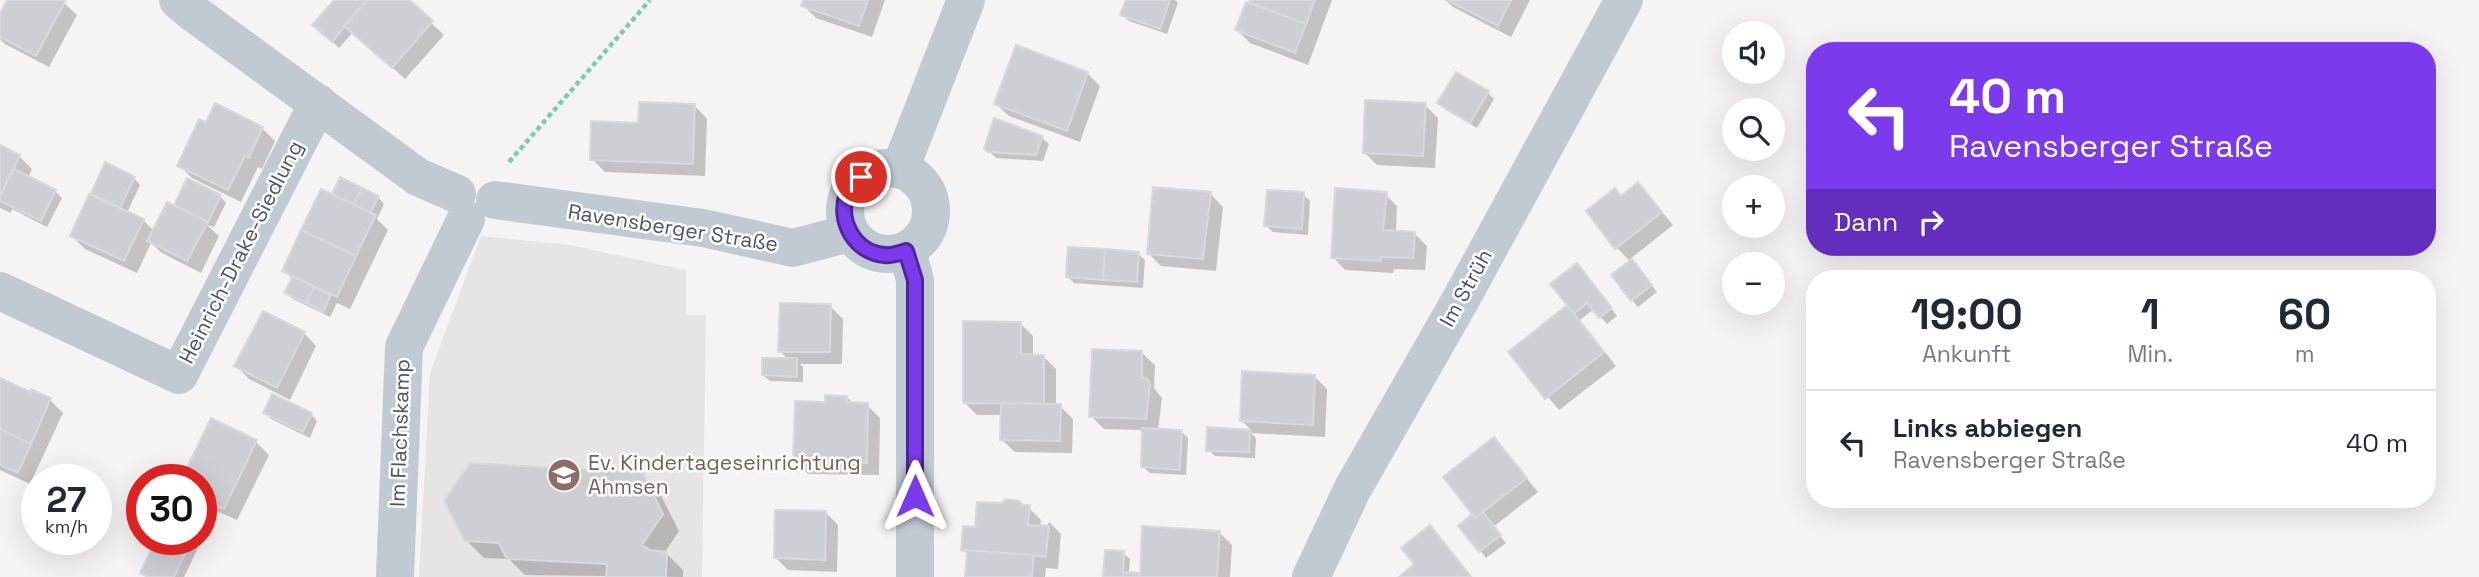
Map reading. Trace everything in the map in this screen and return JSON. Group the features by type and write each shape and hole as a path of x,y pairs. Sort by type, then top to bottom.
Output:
{"street":[{"name":"Ravensberger Straße","path":"178,0 418,177 476,200 703,228 793,248 849,233"},
{"path":"900,169 966,0"},
{"name":"Im Strüh","path":"1311,577 1352,490 1461,299 1624,0"},
{"name":"Heinrich-Drake-Siedlung","path":"0,290 179,375 318,103"},
{"path":"879,169 900,169 915,177 926,191 931,208 929,226 920,240 906,251 885,255 864,248 849,233 844,213 848,193 861,177 879,169"},
{"name":"Im Flachskamp","path":"394,577 404,347 476,200"},
{"path":"906,251 915,280 915,577"}],"path":[{"path":"476,200 650,0"}],"shaded area":[{"name":"Ev. Kindertageseinrichtung Ahmsen","path":"481,236 570,245 686,270 686,315 706,315 702,577 419,577 430,373"}],"building":[{"path":"7,0 66,0 36,56 0,37 0,13"},
{"path":"334,0 367,0 332,42 312,25"},
{"path":"367,0 410,0 433,21 392,68 344,26"},
{"path":"803,0 868,0 859,26 801,6"},
{"path":"1126,0 1170,0 1160,29 1120,15"},
{"path":"1315,0 1306,24 1249,2"},
{"path":"1447,0 1511,0 1498,26"},
{"path":"1246,2 1306,24 1295,53 1235,30"},
{"path":"1016,45 1088,72 1067,131 994,104"},
{"path":"1456,72 1489,91 1470,123 1437,103"},
{"path":"1365,100 1426,103 1423,156 1363,153"},
{"path":"639,102 695,104 693,164 590,160 591,121 638,123"},
{"path":"215,103 263,127 249,158 245,156 228,190 177,166 199,119 206,122"},
{"path":"994,118 1043,136 1036,155 988,152 984,149"},
{"path":"0,145 20,155 0,196"},
{"path":"105,162 135,177 120,208 91,194"},
{"path":"14,169 56,190 41,221 0,201"},
{"path":"340,177 362,188 354,204 332,194"},
{"path":"187,178 221,195 208,222 174,205"},
{"path":"1638,182 1662,212 1615,249 1586,211 1615,188 1621,196"},
{"path":"1153,187 1211,192 1203,259 1147,254"},
{"path":"362,188 379,196 370,213 354,204"},
{"path":"1335,188 1387,192 1383,230 1415,232 1413,258 1381,257 1381,261 1331,258"},
{"path":"321,189 376,215 356,256 301,230"},
{"path":"1267,190 1304,192 1302,229 1264,226"},
{"path":"89,194 144,219 124,261 70,236"},
{"path":"167,202 208,222 187,261 147,241"},
{"path":"301,230 356,256 337,297 282,271"},
{"path":"1068,247 1105,249 1103,280 1066,277"},
{"path":"1105,249 1139,252 1137,282 1103,280"},
{"path":"1632,259 1652,285 1631,301 1611,275"},
{"path":"1577,263 1612,308 1599,318 1587,303 1574,314 1550,284"},
{"path":"293,276 314,287 306,303 284,293"},
{"path":"314,287 331,295 323,312 306,303"},
{"path":"780,303 831,304 830,352 778,352"},
{"path":"1567,305 1604,352 1545,399 1508,352"},
{"path":"263,311 305,332 277,388 234,366"},
{"path":"963,321 1021,322 1021,354 1044,355 1044,404 963,403"},
{"path":"1092,349 1142,351 1142,378 1147,379 1150,384 1146,419 1089,417"},
{"path":"762,358 797,358 797,377 762,375"},
{"path":"1242,371 1315,375 1313,425 1240,421"},
{"path":"0,378 51,398 31,444 0,429"},
{"path":"272,394 312,413 303,432 263,413"},
{"path":"825,395 847,396 847,402 868,403 867,463 793,462 795,401 825,402"},
{"path":"1001,403 1061,404 1060,441 1000,440"},
{"path":"211,418 257,440 224,509 217,506 217,464 189,464"},
{"path":"1207,427 1250,430 1249,452 1206,451"},
{"path":"1142,428 1182,430 1180,470 1141,467"},
{"path":"0,429 31,444 18,473 0,465"},
{"path":"1494,437 1527,478 1475,518 1443,477"},
{"path":"470,463 643,473 663,514 642,545 650,550 667,552 666,577 606,577 607,564 507,559 499,543 465,541 444,501"},
{"path":"1006,499 1030,505 1028,525 1049,526 1046,556 961,550 963,526 975,527 977,502 1001,503"},
{"path":"775,510 826,511 825,560 774,558"},
{"path":"1483,512 1501,535 1479,552 1458,526 1472,514 1475,518"},
{"path":"1430,525 1471,577 1399,577 1414,564 1401,548"},
{"path":"1142,526 1220,531 1217,577 1140,577"},
{"path":"961,550 1046,556 1046,557 1034,556 1032,577 965,577 967,552"},
{"path":"1105,550 1124,551 1123,572 1140,573 1140,577 1103,577"},
{"path":"148,555 185,555 174,577 148,577 140,573"}],"place":[{"name":"Ev. Kindertageseinrichtung Ahmsen","path":"564,475"}],"route":[{"path":"861,177 848,193 844,213 849,233 864,248 885,255 906,251 915,280 915,496"}]}
